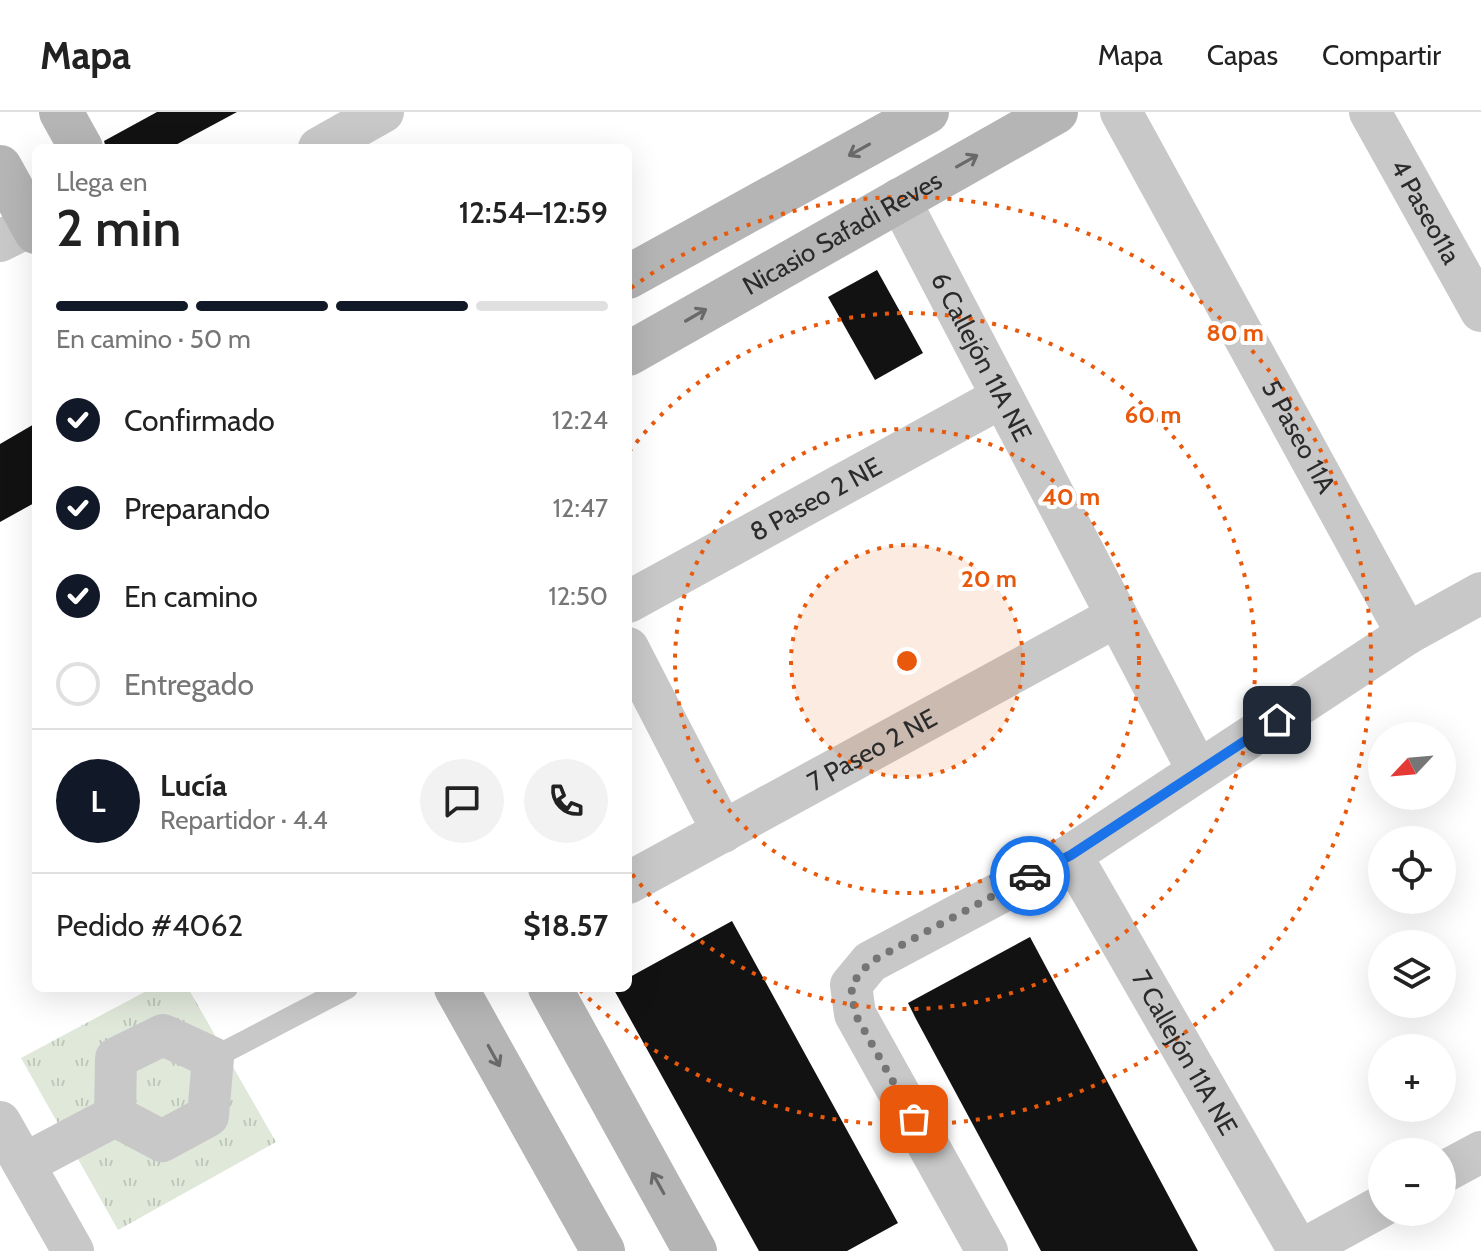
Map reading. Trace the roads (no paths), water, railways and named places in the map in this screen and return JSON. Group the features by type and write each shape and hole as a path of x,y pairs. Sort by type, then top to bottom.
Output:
{"street":[{"path":"61,112 79,144"},
{"path":"326,144 383,112"},
{"path":"632,275 927,112"},
{"name":"Nicasio Safadi Reves","path":"632,352 1056,112"},
{"name":"5 Paseo 11A","path":"1121,112 1407,634"},
{"name":"4 Paseo11a","path":"1370,112 1481,311"},
{"path":"0,167 23,233"},
{"name":"6 Callejón 11A NE","path":"899,199 1198,771"},
{"name":"8 Paseo 2 NE","path":"632,600 1002,397"},
{"path":"987,1251 855,1014 851,985 870,962 1071,855 1407,634 1481,593"},
{"name":"7 Paseo 2 NE","path":"632,881 1117,616"},
{"path":"632,656 723,832"},
{"name":"7 Callejón 11A NE","path":"1071,855 1299,1251"},
{"path":"458,992 603,1251"},
{"path":"552,992 695,1251"},
{"path":"163,1035 213,1058 208,1116 162,1141 115,1116 116,1058 163,1035"},
{"path":"24,1164 115,1116"},
{"path":"0,1122 70,1250"},
{"path":"1456,1165 1481,1152"},
{"path":"1299,1251 1368,1214"}],"lane":[{"path":"213,1058 339,992"}]}
